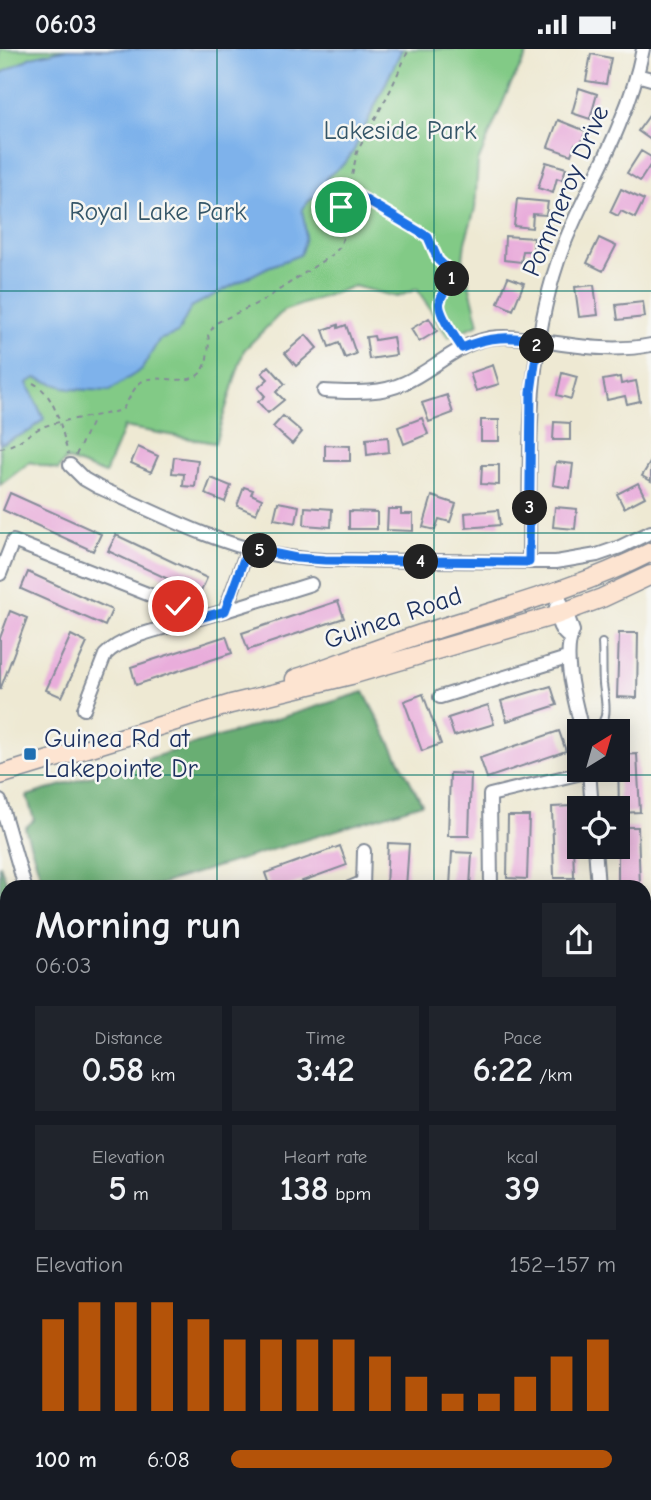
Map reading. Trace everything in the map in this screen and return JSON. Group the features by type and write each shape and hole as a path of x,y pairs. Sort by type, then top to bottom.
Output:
{"main road":[{"name":"Guinea Road","path":"231,704 268,688 419,635 556,593 615,570 651,552"},
{"name":"Guinea Road","path":"0,775 231,704 351,675 561,613 651,575"}],"street":[{"name":"Pommeroy Drive","path":"529,562 531,392 547,296 559,259 621,121 643,49"},
{"path":"637,75 651,79"},
{"path":"324,391 356,393 392,388 411,380 462,348 478,341 500,337 610,349 651,345"},
{"path":"71,465 84,479 97,487 213,537 283,556 325,560 556,562 597,555 651,531"},
{"path":"0,575 13,541 178,606 200,618"},
{"path":"225,611 248,548"},
{"path":"84,709 111,648 132,638 311,584"},
{"path":"556,593 562,633 570,638 567,658 580,719"},
{"path":"440,697 567,658"},
{"path":"491,880 489,795 567,776"},
{"path":"0,801 23,880"},
{"path":"363,851 363,880"},
{"path":"596,859 597,880"}],"lane":[{"path":"602,643 606,719"}],"path":[{"path":"0,448 8,447 28,438 39,429 58,423 122,410 140,382 145,380 177,380 201,373 206,364 208,335 216,323 264,300 340,247 343,238 341,207 349,190 357,152 409,49"},
{"path":"349,190 428,237 438,260 454,275 440,298 439,309 462,348"},
{"path":"33,383 43,388 51,399 71,465"},
{"path":"71,465 94,417"}],"green space":[{"name":"Royal Lake Park","path":"0,49 530,49 509,88 478,162 475,209 463,259 479,324 448,337 417,289 397,297 354,286 283,311 244,350 215,443 124,427 105,474 66,459 58,470 30,462 0,485"},
{"path":"364,692 422,804 174,880 42,880 25,828 34,820 27,796"},
{"path":"0,864 6,880 0,880"}],"water":[{"name":"Royal Lake Park","path":"68,49 402,49 354,150 346,162 327,177 325,190 309,201 302,210 305,233 300,255 268,267 191,307 178,333 159,340 142,369 109,391 70,389 36,378 27,383 44,419 30,431 0,444 0,74 31,57"}],"building":[{"path":"591,54 611,58 606,84 586,81"},
{"path":"579,88 597,94 590,119 572,113"},
{"path":"651,113 651,140 638,131"},
{"path":"558,120 586,131 580,146 575,144 571,155 548,147"},
{"path":"641,151 651,157 651,164 640,181 627,173"},
{"path":"546,162 566,168 562,180 557,178 553,193 538,188"},
{"path":"621,189 644,200 635,218 621,211 618,216 610,212"},
{"path":"517,199 548,202 546,215 533,214 532,228 514,226"},
{"path":"505,236 534,238 533,251 523,251 521,262 504,260"},
{"path":"599,238 616,246 603,271 587,263"},
{"path":"508,277 524,283 513,310 498,303"},
{"path":"594,285 598,315 579,317 575,287"},
{"path":"643,302 645,317 618,320 616,305"},
{"path":"429,318 437,331 419,342 411,329"},
{"path":"338,325 338,328 346,325 356,354 345,358 339,343 329,347 323,330"},
{"path":"306,335 317,348 296,366 285,353"},
{"path":"374,336 375,340 393,337 396,355 369,359 366,337"},
{"path":"493,365 499,384 476,391 470,373"},
{"path":"269,366 285,384 276,392 284,400 268,413 258,402 265,396 258,388 268,379 262,373"},
{"path":"562,373 577,377 571,399 557,395"},
{"path":"620,377 621,384 636,381 640,401 627,404 625,396 607,400 603,380"},
{"path":"447,395 453,413 429,422 422,403"},
{"path":"283,416 302,432 292,444 273,427"},
{"path":"422,418 428,434 404,444 398,427"},
{"path":"481,420 499,420 499,441 481,441"},
{"path":"554,422 570,423 570,440 553,440"},
{"path":"388,437 389,452 367,455 366,439"},
{"path":"325,445 350,446 350,461 325,461"},
{"path":"138,447 158,456 151,472 131,463"},
{"path":"174,457 198,460 195,487 183,486 184,474 172,473"},
{"path":"651,461 651,481 642,476"},
{"path":"556,462 573,464 570,488 553,485"},
{"path":"482,465 499,465 499,485 481,484"},
{"path":"211,478 231,486 225,502 205,494"},
{"path":"638,483 645,497 624,508 617,494"},
{"path":"244,487 253,490 251,494 262,499 256,514 237,506"},
{"path":"10,493 101,534 93,551 3,510"},
{"path":"432,496 456,504 450,522 439,519 435,530 423,527"},
{"path":"278,502 299,506 296,523 274,519"},
{"path":"305,507 332,509 331,527 304,525"},
{"path":"555,507 577,509 575,529 553,527"},
{"path":"388,509 401,509 401,514 413,514 413,531 387,530"},
{"path":"498,510 500,525 466,528 465,513"},
{"path":"349,511 377,512 377,529 349,529"},
{"path":"116,535 207,578 200,594 108,551"},
{"path":"28,572 112,610 105,626 21,589"},
{"path":"338,601 344,618 248,650 242,633"},
{"path":"10,611 27,618 0,690 0,638"},
{"path":"619,633 638,633 637,698 617,697"},
{"path":"71,635 87,643 62,697 46,690"},
{"path":"226,636 232,653 136,685 131,667"},
{"path":"551,686 557,705 507,721 501,701"},
{"path":"423,694 441,744 422,751 404,701"},
{"path":"488,705 494,724 454,736 448,718"},
{"path":"559,731 566,751 487,778 480,758"},
{"path":"630,754 637,754 640,812 630,812 630,796 619,796 618,782 630,782"},
{"path":"450,773 471,774 469,836 448,836"},
{"path":"567,806 567,859 573,859 574,878 554,878 552,807"},
{"path":"508,816 529,816 527,879 507,878"},
{"path":"630,827 638,827 640,880 618,880 618,859 630,859"},
{"path":"388,843 409,844 406,880 386,880"},
{"path":"340,846 347,865 305,880 268,880 265,873"},
{"path":"452,852 472,853 470,880 450,880"}],"place":[{"name":"Guinea Rd at Lakepointe Dr","path":"30,754"}],"route":[{"path":"178,606 200,618 225,611 248,548 270,554 325,560 529,562 531,392 538,341 487,338 462,348 439,309 440,298 454,275 438,260 428,237 349,190 341,207"}],"park label":[{"name":"Lakeside Park","path":"400,131"}]}
